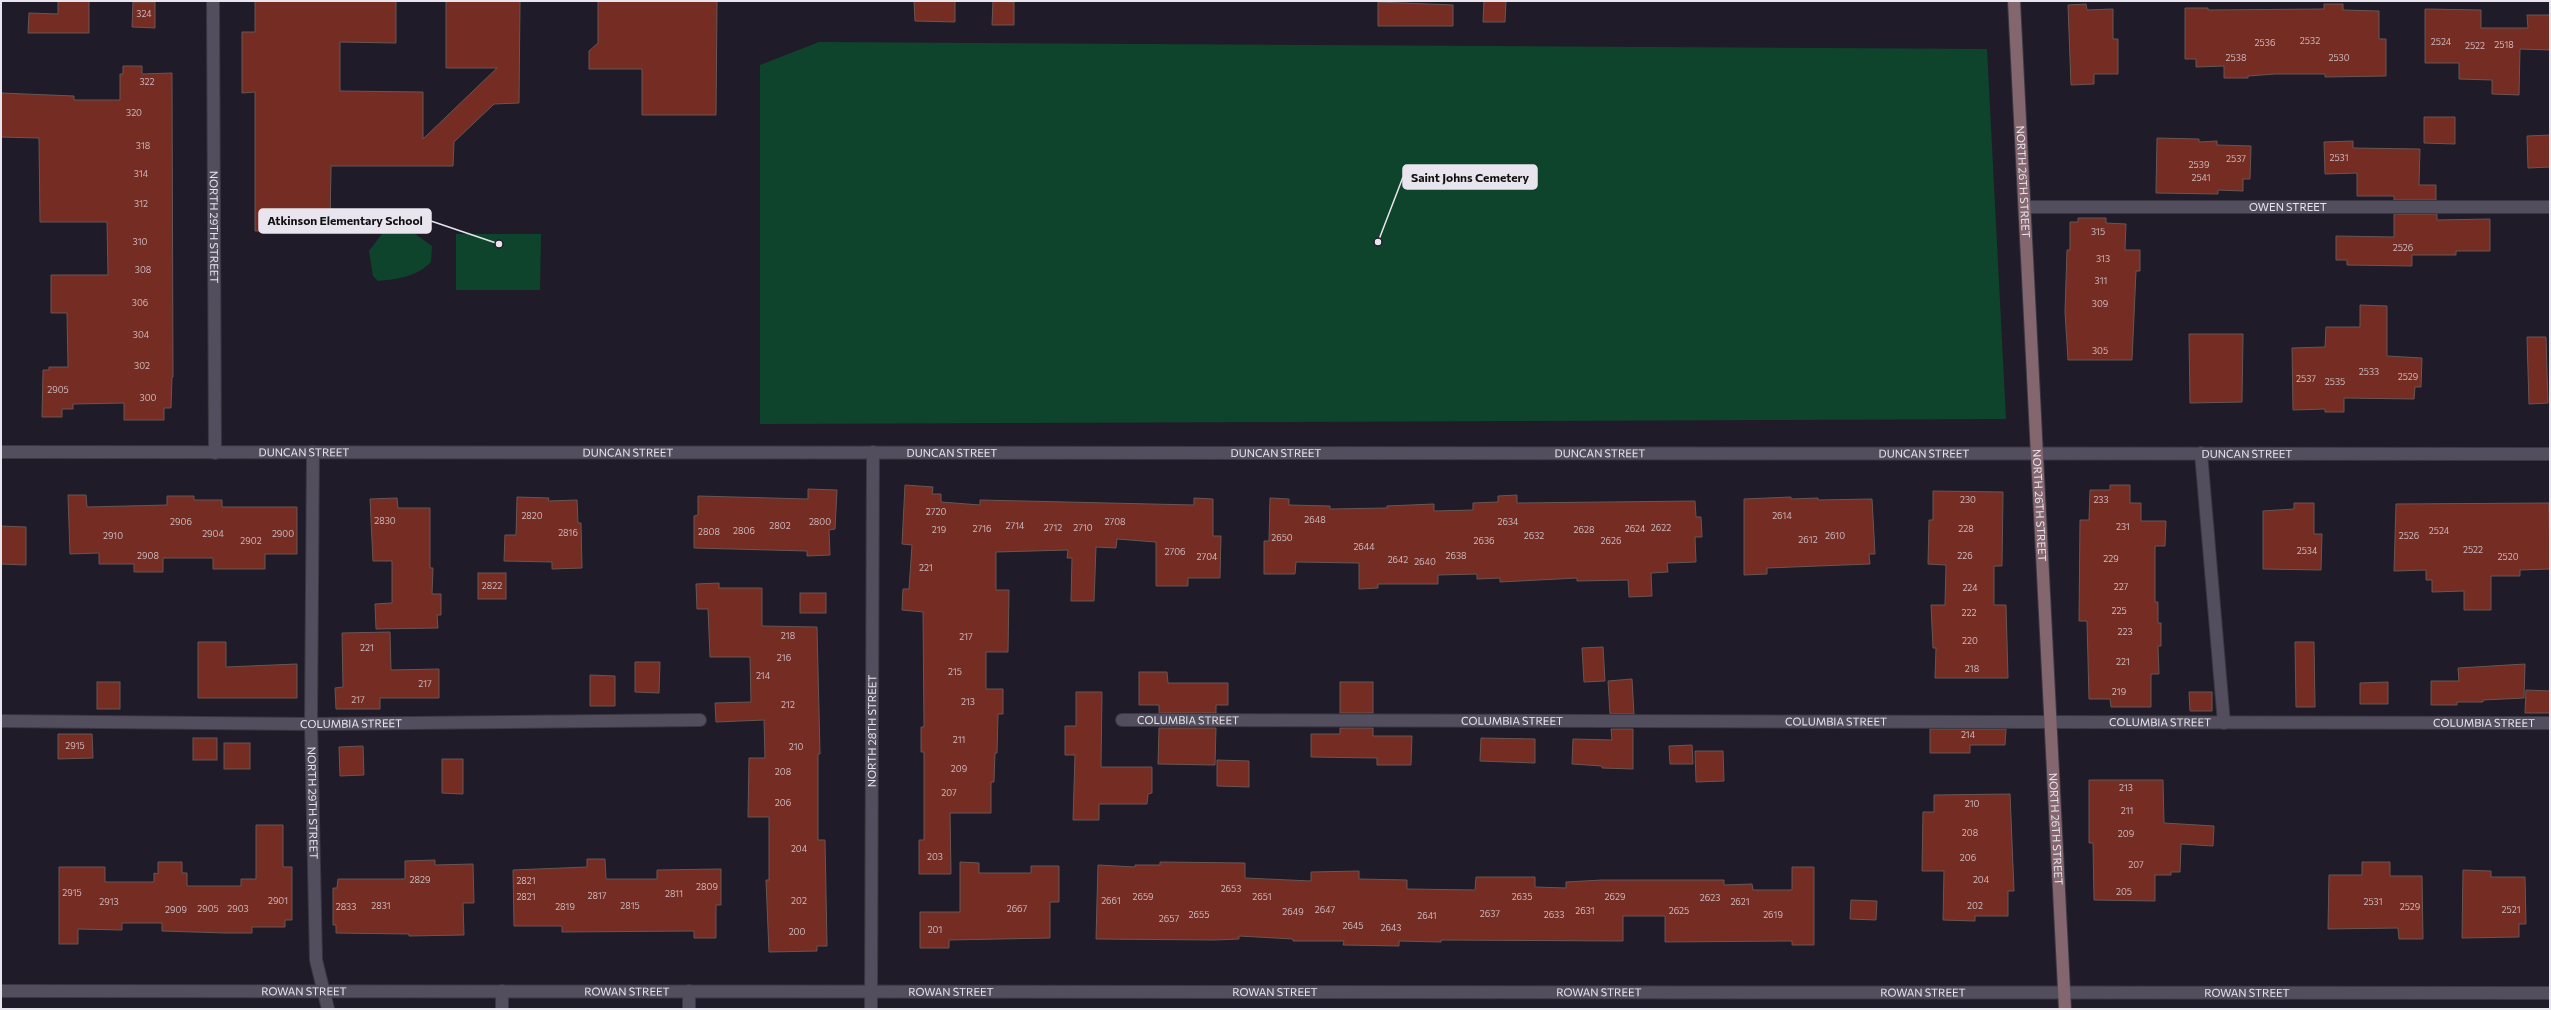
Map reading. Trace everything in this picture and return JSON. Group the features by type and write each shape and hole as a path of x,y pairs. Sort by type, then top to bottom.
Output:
{"street":[{"name":"NORTH 29TH STREET","path":"213,1 215,453"},
{"name":"NORTH 26TH STREET","path":"2014,1 2039,454 2065,1009"},
{"name":"OWEN STREET","path":"2025,207 2550,207"},
{"name":"DUNCAN STREET","path":"1,452 2550,454"},
{"name":"NORTH 29TH STREET","path":"313,452 311,724 316,960 328,1009"},
{"name":"NORTH 28TH STREET","path":"871,1009 873,452"},
{"path":"2201,454 2224,723"},
{"name":"COLUMBIA STREET","path":"1,721 311,724 700,720"},
{"name":"COLUMBIA STREET","path":"1122,720 2550,723"},
{"name":"ROWAN STREET","path":"1,991 2550,993"},
{"path":"502,991 502,1009"},
{"path":"689,991 689,1009"}],"green space":[{"path":"819,42 1987,49 2006,419 760,424 760,65"},
{"path":"382,234 415,234 432,246 431,262 413,274 400,278 378,281 373,276 369,251"},
{"path":"456,234 541,234 540,290 456,290"}],"building":[{"path":"58,1 89,1 89,33 28,33 29,13 58,14"},
{"path":"255,1 396,1 396,43 340,42 340,91 423,92 423,139 497,68 446,68 446,1 520,1 519,103 494,104 454,142 453,166 331,166 330,227 302,228 300,231 255,231 255,92 242,93 242,32 255,32"},
{"path":"598,1 717,1 716,115 642,115 642,69 589,69 589,51 598,43"},
{"path":"914,1 955,1 955,22 915,21"},
{"path":"993,1 1014,2 1014,25 992,25"},
{"path":"1484,1 1506,1 1505,22 1483,22"},
{"path":"133,2 155,2 155,28 132,27"},
{"path":"1378,2 1453,5 1453,26 1378,26"},
{"path":"2086,4 2087,10 2113,9 2113,39 2118,39 2118,74 2094,74 2094,84 2071,85 2068,5"},
{"path":"2324,4 2343,4 2343,10 2379,11 2379,39 2386,39 2386,76 2325,77 2325,74 2275,74 2248,76 2248,78 2224,78 2224,66 2196,67 2196,59 2185,59 2185,8 2208,8 2208,10 2324,9"},
{"path":"2425,9 2481,10 2481,28 2528,28 2527,15 2550,15 2550,50 2520,49 2519,95 2492,94 2492,80 2459,79 2459,63 2425,63"},
{"path":"123,66 142,66 142,74 172,73 173,377 171,408 164,408 164,420 124,420 124,403 73,404 73,409 62,409 62,417 42,417 43,370 49,370 49,367 68,367 67,313 51,313 51,275 108,275 107,222 40,222 39,138 1,137 1,93 74,96 74,100 120,100 120,74 123,74"},
{"path":"2424,117 2455,117 2455,144 2424,143"},
{"path":"2550,135 2550,167 2528,168 2527,136"},
{"path":"2157,138 2199,139 2199,142 2217,141 2217,145 2251,146 2250,179 2243,179 2243,191 2218,190 2218,194 2156,193"},
{"path":"2353,141 2353,148 2420,149 2419,185 2436,185 2436,200 2394,200 2394,196 2357,196 2357,173 2325,174 2324,142"},
{"path":"2394,214 2437,214 2437,220 2490,219 2490,251 2456,251 2456,255 2412,255 2412,266 2347,265 2347,260 2336,260 2336,236 2394,237"},
{"path":"2078,218 2106,218 2106,223 2126,224 2125,250 2140,250 2140,271 2136,271 2132,360 2068,360 2065,312 2067,250 2070,250 2070,222 2078,222"},
{"path":"2360,305 2387,306 2387,356 2422,358 2421,387 2415,387 2414,399 2344,398 2344,412 2325,412 2325,409 2293,410 2292,348 2325,347 2326,327 2360,327"},
{"path":"2189,334 2243,334 2242,402 2190,403"},
{"path":"2527,337 2546,337 2548,403 2529,404"},
{"path":"905,485 933,487 932,494 941,494 941,502 980,505 980,500 1194,505 1194,498 1213,499 1213,536 1221,536 1220,578 1188,578 1188,586 1156,586 1156,542 1117,539 1116,548 1096,547 1094,601 1071,601 1072,558 1067,558 1068,550 996,552 996,590 1009,590 1008,652 986,652 986,689 1003,689 1003,714 998,714 997,753 995,753 994,782 991,782 991,813 950,813 951,874 919,874 919,840 924,840 924,752 921,752 921,727 924,727 923,612 902,610 903,589 909,589 912,545 902,544"},
{"path":"2110,485 2130,485 2130,503 2141,503 2141,521 2166,521 2165,546 2155,546 2155,602 2158,602 2158,623 2161,623 2161,646 2158,646 2159,674 2151,674 2151,707 2111,707 2110,699 2089,699 2087,621 2079,621 2080,520 2089,520 2090,490 2110,490"},
{"path":"808,489 837,490 835,529 829,530 830,555 807,556 807,551 694,548 694,516 698,515 698,496 808,499"},
{"path":"1933,491 2003,492 2002,566 1994,566 1994,605 2006,605 2008,678 1935,678 1936,648 1933,648 1931,605 1945,605 1946,565 1928,564 1929,520 1933,520"},
{"path":"68,495 86,495 87,507 167,505 167,496 194,496 194,500 222,500 222,507 297,507 297,554 265,554 265,569 213,569 213,558 163,558 163,572 134,572 134,564 99,564 99,553 70,554"},
{"path":"1517,495 1517,503 1695,501 1696,517 1701,517 1702,537 1695,537 1696,562 1667,563 1668,572 1651,573 1652,596 1629,597 1628,580 1577,581 1577,578 1500,582 1500,578 1477,579 1477,574 1438,575 1438,584 1378,584 1378,588 1359,589 1359,563 1296,562 1295,574 1264,574 1264,541 1269,541 1270,498 1289,499 1289,505 1330,506 1330,509 1387,508 1387,506 1434,504 1434,511 1473,510 1473,503 1498,502 1498,496"},
{"path":"517,497 549,498 548,501 577,500 578,523 581,523 582,568 552,569 552,562 504,561 505,535 516,535"},
{"path":"1791,497 1791,499 1818,498 1818,500 1872,499 1875,554 1869,554 1870,564 1767,568 1767,574 1744,575 1744,499"},
{"path":"397,498 398,508 430,508 430,568 433,568 432,594 441,594 441,615 437,615 438,628 376,629 375,604 392,603 392,561 373,561 370,499"},
{"path":"2294,503 2314,503 2314,534 2322,534 2321,570 2263,569 2263,511 2294,509"},
{"path":"2549,503 2550,569 2520,570 2520,576 2491,576 2491,610 2464,610 2464,591 2432,592 2432,580 2426,580 2426,570 2394,571 2396,504"},
{"path":"1,526 26,527 26,565 1,564"},
{"path":"478,573 506,573 506,599 478,599"},
{"path":"719,583 719,588 762,588 762,626 817,627 820,754 818,754 818,840 825,840 827,946 817,946 817,951 769,952 766,880 769,880 769,817 748,817 749,758 765,758 764,720 716,722 715,703 751,702 750,657 710,657 708,609 697,609 696,584"},
{"path":"800,593 826,593 826,613 800,613"},
{"path":"390,632 391,670 439,669 439,698 380,698 380,709 336,709 335,688 343,687 342,633"},
{"path":"198,642 226,642 226,667 297,664 297,698 198,698"},
{"path":"2295,642 2314,642 2315,707 2296,707"},
{"path":"1603,647 1605,681 1584,682 1582,648"},
{"path":"635,662 660,662 659,693 635,692"},
{"path":"2525,664 2524,698 2483,700 2483,702 2457,702 2457,705 2431,705 2431,681 2459,681 2458,668"},
{"path":"1139,672 1167,672 1168,683 1228,683 1228,705 1216,705 1216,713 1159,713 1159,705 1139,705"},
{"path":"590,675 615,676 615,706 590,706"},
{"path":"1632,679 1634,714 1610,714 1608,681"},
{"path":"97,682 120,682 120,709 97,709"},
{"path":"1340,682 1373,682 1373,713 1340,713"},
{"path":"2388,682 2388,704 2360,704 2360,683"},
{"path":"2526,690 2550,691 2550,713 2525,713"},
{"path":"1076,692 1102,692 1101,767 1152,767 1152,793 1148,794 1147,804 1099,804 1099,820 1073,820 1075,755 1065,755 1065,726 1076,726"},
{"path":"2189,692 2212,692 2212,711 2190,711"},
{"path":"1159,728 1216,728 1215,765 1158,764"},
{"path":"1340,728 1373,728 1373,736 1412,736 1411,765 1377,765 1377,758 1311,757 1311,734 1340,734"},
{"path":"1611,729 1633,729 1633,769 1602,768 1602,766 1572,764 1573,739 1612,740"},
{"path":"1930,729 2006,729 2005,745 1970,745 1970,753 1930,753"},
{"path":"58,734 92,734 93,758 58,759"},
{"path":"193,738 217,738 217,760 193,760"},
{"path":"1481,738 1535,739 1535,763 1480,761"},
{"path":"224,743 250,743 250,769 224,769"},
{"path":"1692,745 1693,764 1670,764 1669,746"},
{"path":"363,746 364,775 340,776 339,747"},
{"path":"1695,751 1723,751 1724,781 1696,782"},
{"path":"442,759 463,759 463,794 442,793"},
{"path":"1217,760 1249,761 1249,787 1217,786"},
{"path":"2089,780 2163,780 2164,823 2214,826 2213,846 2181,844 2180,872 2171,872 2171,875 2155,875 2155,901 2094,900 2093,843 2089,843"},
{"path":"2010,794 2014,891 2008,891 2008,916 1975,916 1975,921 1943,920 1944,871 1922,871 1923,812 1934,812 1934,795"},
{"path":"256,825 283,825 283,867 292,867 292,920 285,920 285,927 252,927 252,933 225,933 162,931 162,923 122,923 122,930 78,929 78,944 59,944 59,867 105,867 105,882 154,882 154,873 158,874 158,862 182,862 182,873 187,873 187,886 241,886 241,879 256,879"},
{"path":"587,859 605,859 606,879 657,879 657,870 721,869 721,905 716,905 716,938 694,938 694,931 562,932 562,926 514,926 513,870 587,867"},
{"path":"435,860 435,865 473,864 474,903 463,903 464,935 409,936 409,934 336,933 336,925 333,925 333,888 337,888 338,879 405,879 405,861"},
{"path":"960,862 979,863 979,873 1031,873 1031,866 1059,866 1059,902 1050,902 1050,938 949,940 949,948 920,948 920,912 960,912"},
{"path":"1160,862 1245,863 1245,878 1311,881 1311,872 1359,871 1359,879 1407,880 1407,889 1475,890 1476,877 1535,877 1535,887 1566,888 1566,882 1602,880 1724,880 1724,885 1752,884 1753,890 1792,890 1792,867 1814,867 1814,945 1792,945 1792,941 1665,942 1665,916 1623,916 1623,941 1441,940 1441,942 1399,941 1399,946 1343,945 1344,941 1293,941 1293,939 1239,936 1239,939 1214,940 1096,939 1098,865 1135,867 1135,865 1160,865"},
{"path":"2362,862 2390,862 2390,876 2422,876 2423,939 2399,939 2398,928 2328,929 2329,875 2362,875"},
{"path":"2463,870 2491,871 2491,877 2525,877 2526,924 2519,924 2519,937 2462,938"},
{"path":"1851,900 1877,901 1876,920 1850,919"}],"place":[{"name":"Saint Johns Cemetery","path":"1378,242"},
{"name":"Atkinson Elementary School","path":"499,244"}]}
